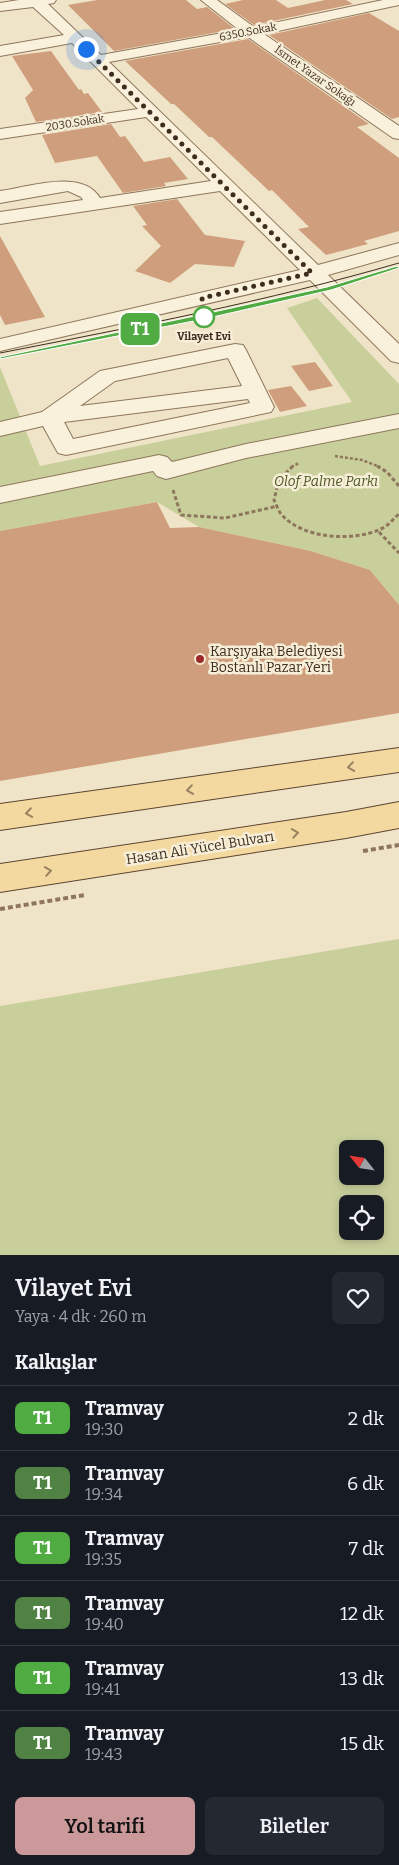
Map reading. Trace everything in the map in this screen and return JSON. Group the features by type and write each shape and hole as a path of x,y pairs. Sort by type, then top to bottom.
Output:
{"main road":[{"path":"0,817 399,760"},
{"name":"Hasan Ali Yücel Bulvarı","path":"0,878 399,815"}],"street":[{"name":"İsmet Yazar Sokağı","path":"208,0 251,32 399,134"},
{"path":"0,7 39,1 96,60 399,356"},
{"name":"6350.Sokak","path":"96,60 251,32 378,2 399,1"},
{"path":"378,2 399,16"},
{"path":"0,51 75,38"},
{"name":"2030.Sokak","path":"0,134 149,112"},
{"path":"0,218 120,202 223,185"},
{"path":"0,197 58,187 75,187 88,192 95,205"},
{"path":"0,345 312,273 399,249"},
{"path":"235,350 263,407 66,448 50,417 108,376 235,350"},
{"path":"186,360 195,399 209,418"},
{"path":"127,372 166,428"},
{"path":"0,430 50,417 256,391"},
{"path":"3,487 159,462 166,471 246,451 399,421"}],"path":[{"path":"330,456 350,457 370,462 386,471 399,484"},
{"path":"302,462 281,476 275,488 275,502 282,514 296,526 315,534 344,538 358,537 379,532 393,522 399,514"},
{"path":"166,471 181,514 225,518 278,506"},
{"path":"379,532 399,553"}],"green space":[{"name":"Olof Palme Parkı","path":"317,298 399,384 399,605 370,570 311,551 199,527 157,502 0,531 0,367 40,466 352,402 287,308"},
{"path":"399,939 399,1255 0,1255 0,1006"}],"building":[{"path":"97,0 186,0 197,9 207,7 235,29 114,51 68,5"},
{"path":"243,0 276,0 288,8 325,0 346,0 353,4 254,25 225,4"},
{"path":"369,13 399,31 399,117 392,119 269,35"},
{"path":"248,39 369,124 357,127 399,158 399,231 364,241 368,244 326,255 298,229 309,227 272,190 269,191 212,137 209,137 174,104 171,104 125,61"},
{"path":"51,51 79,90 81,89 84,94 88,93 102,112 36,122 25,98 33,90 12,56"},
{"path":"111,124 120,137 125,136 144,162 170,157 188,179 164,183 166,186 123,193 97,156 55,163 42,135"},
{"path":"177,199 205,235 245,241 234,267 195,264 170,283 135,271 161,246 142,226 147,225 133,206"},
{"path":"0,236 45,317 5,325 0,315"},
{"path":"315,362 333,386 309,391 291,366"},
{"path":"291,386 307,406 280,412 268,390"},
{"name":"Karşıyaka Belediyesi Bostanlı Pazar Yeri","path":"157,502 170,528 199,527 311,551 370,570 399,605 399,713 0,781 0,531"}],"tram line":[{"path":"0,353 251,301 399,263"},
{"name":"T1","path":"0,357 204,317 328,288 399,268"}],"place":[{"name":"Vilayet Evi","path":"204,317"},
{"name":"Karşıyaka Belediyesi Bostanlı Pazar Yeri","path":"200,659"}],"route":[{"path":"86,49 312,273 202,298 204,317"}]}
